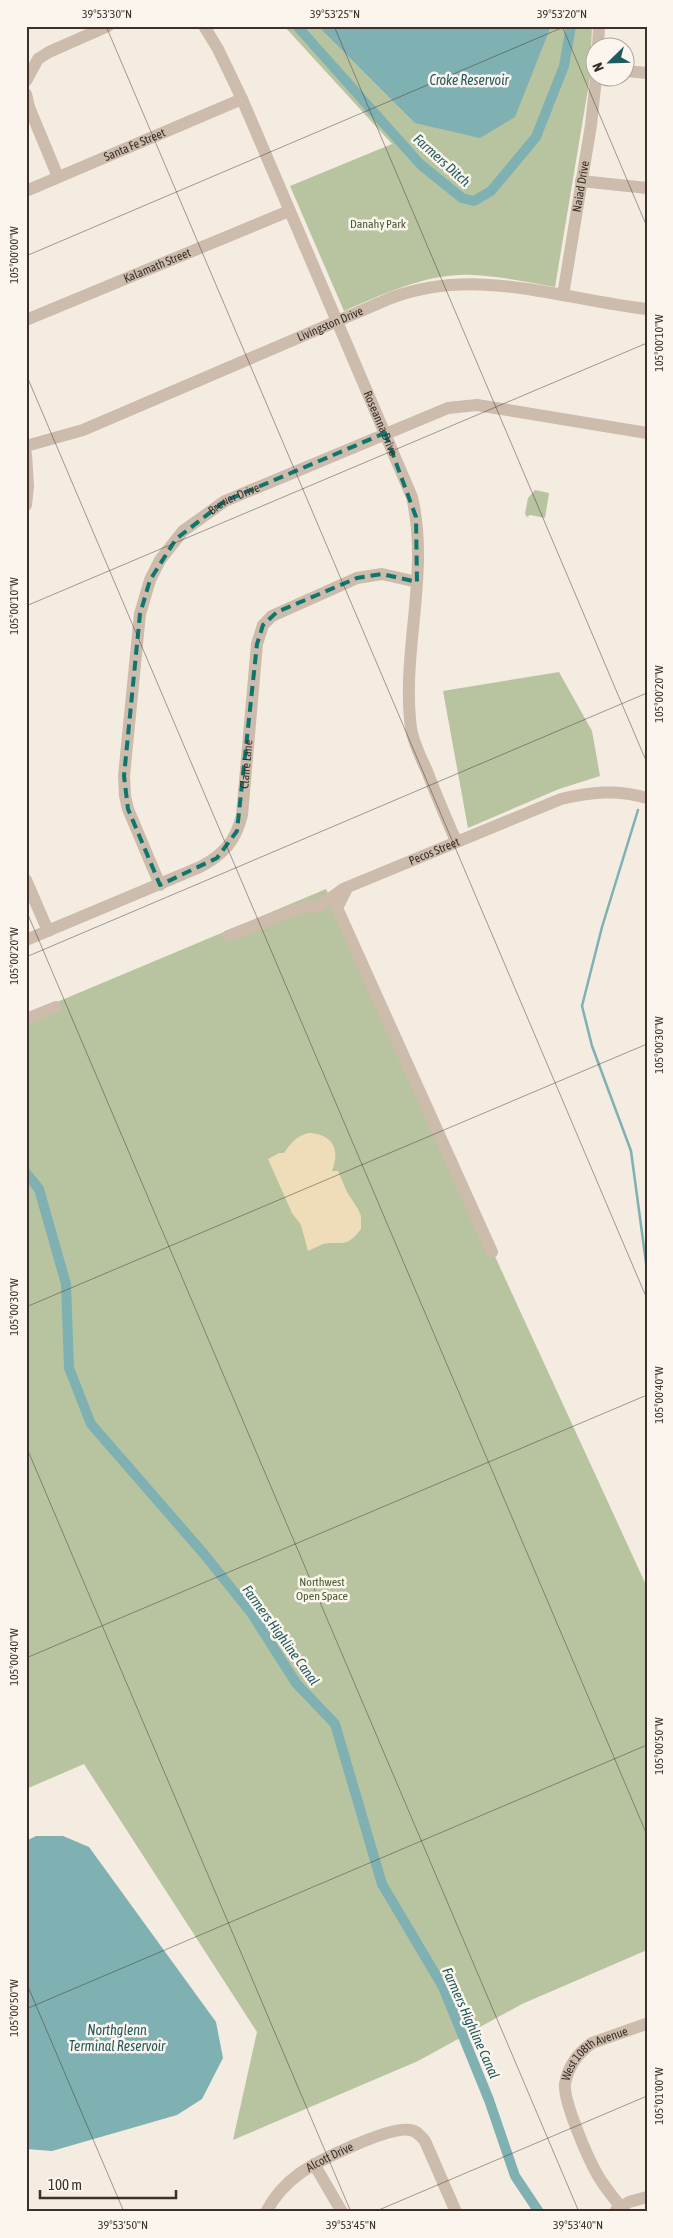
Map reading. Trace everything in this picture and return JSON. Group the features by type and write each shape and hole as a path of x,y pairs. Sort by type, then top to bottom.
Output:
{"street":[{"path":"26,81 38,59 49,52 108,26"},
{"name":"Roseanna Drive","path":"204,26 218,49 242,99 408,488 416,517 419,538 410,682 411,729 456,842"},
{"name":"Naiad Drive","path":"563,295 580,181 591,125 595,88"},
{"path":"26,94 29,107 58,177"},
{"name":"Santa Fe Street","path":"26,191 242,99"},
{"path":"580,181 647,188"},
{"name":"Kalamath Street","path":"26,320 289,211"},
{"name":"Livingston Drive","path":"26,446 83,430 404,293 446,284 496,284 647,309"},
{"name":"Brewer Drive","path":"160,884 128,809 124,788 136,633 144,595 150,580 176,539 197,519 215,506 255,487 448,408 477,405 647,433"},
{"path":"26,454 28,486 26,505"},
{"name":"Claire Lane","path":"26,940 160,884 217,858 225,851 237,831 242,815 257,644 264,624 277,612 357,578 382,574 417,582"},
{"name":"Pecos Street","path":"228,936 306,906 318,907 343,888 347,888 560,799 578,794 617,791 647,798"},
{"path":"26,880 48,931"},
{"path":"347,888 337,908 492,1252"},
{"path":"26,1019 56,1007"},
{"name":"West 108th Avenue","path":"620,2210 593,2167 568,2105 565,2084 575,2059 585,2048 592,2043 646,2024"},
{"name":"Alcott Drive","path":"266,2212 284,2187 314,2164 381,2135 413,2124 425,2141 456,2212"},
{"path":"314,2164 342,2212"},
{"path":"620,2210 647,2197"}],"highlighted area":[{"path":"385,433 416,517 417,582 382,574 357,578 277,612 263,625 257,644 237,831 217,858 160,885 128,809 124,776 140,614 150,580 176,539 225,501"}],"green space":[{"name":"Danahy Park","path":"284,26 592,26 592,38 586,38 586,88 588,88 555,287 493,277 455,275 439,277 406,286 344,311 290,186 392,144"},
{"path":"535,490 549,493 545,518 530,515 527,517 525,514 528,498"},
{"path":"559,672 592,731 600,776 559,789 468,828 443,691"},
{"name":"Northwest Open Space","path":"326,889 647,1587 647,1950 522,2004 418,2061 233,2140 257,2032 84,1764 26,1789 26,1015"}],"sand":[{"path":"309,1133 324,1136 332,1144 335,1150 335,1163 332,1171 338,1171 347,1192 358,1209 361,1216 361,1229 356,1236 347,1242 323,1244 308,1251 301,1225 292,1213 268,1159 279,1153 284,1153 294,1140"}],"water":[{"name":"Croke Reservoir","path":"318,26 551,26 515,117 480,138 415,123"},
{"name":"Northglenn Terminal Reservoir","path":"36,1836 63,1836 89,1847 216,2022 223,2058 202,2099 177,2115 52,2151 26,2149 26,1841"}],"waterway":[{"name":"Farmers Ditch","path":"297,26 420,164 462,198 474,201 491,191 536,137 564,66 571,26"},
{"path":"638,810 602,927 582,1006 592,1046 631,1151 647,1270"},
{"name":"Farmers Highline Canal","path":"26,1173 39,1189 66,1284 69,1368 91,1424 204,1554 252,1614 296,1683 335,1724 382,1884 443,1987 489,2100 515,2176 539,2212"}]}
